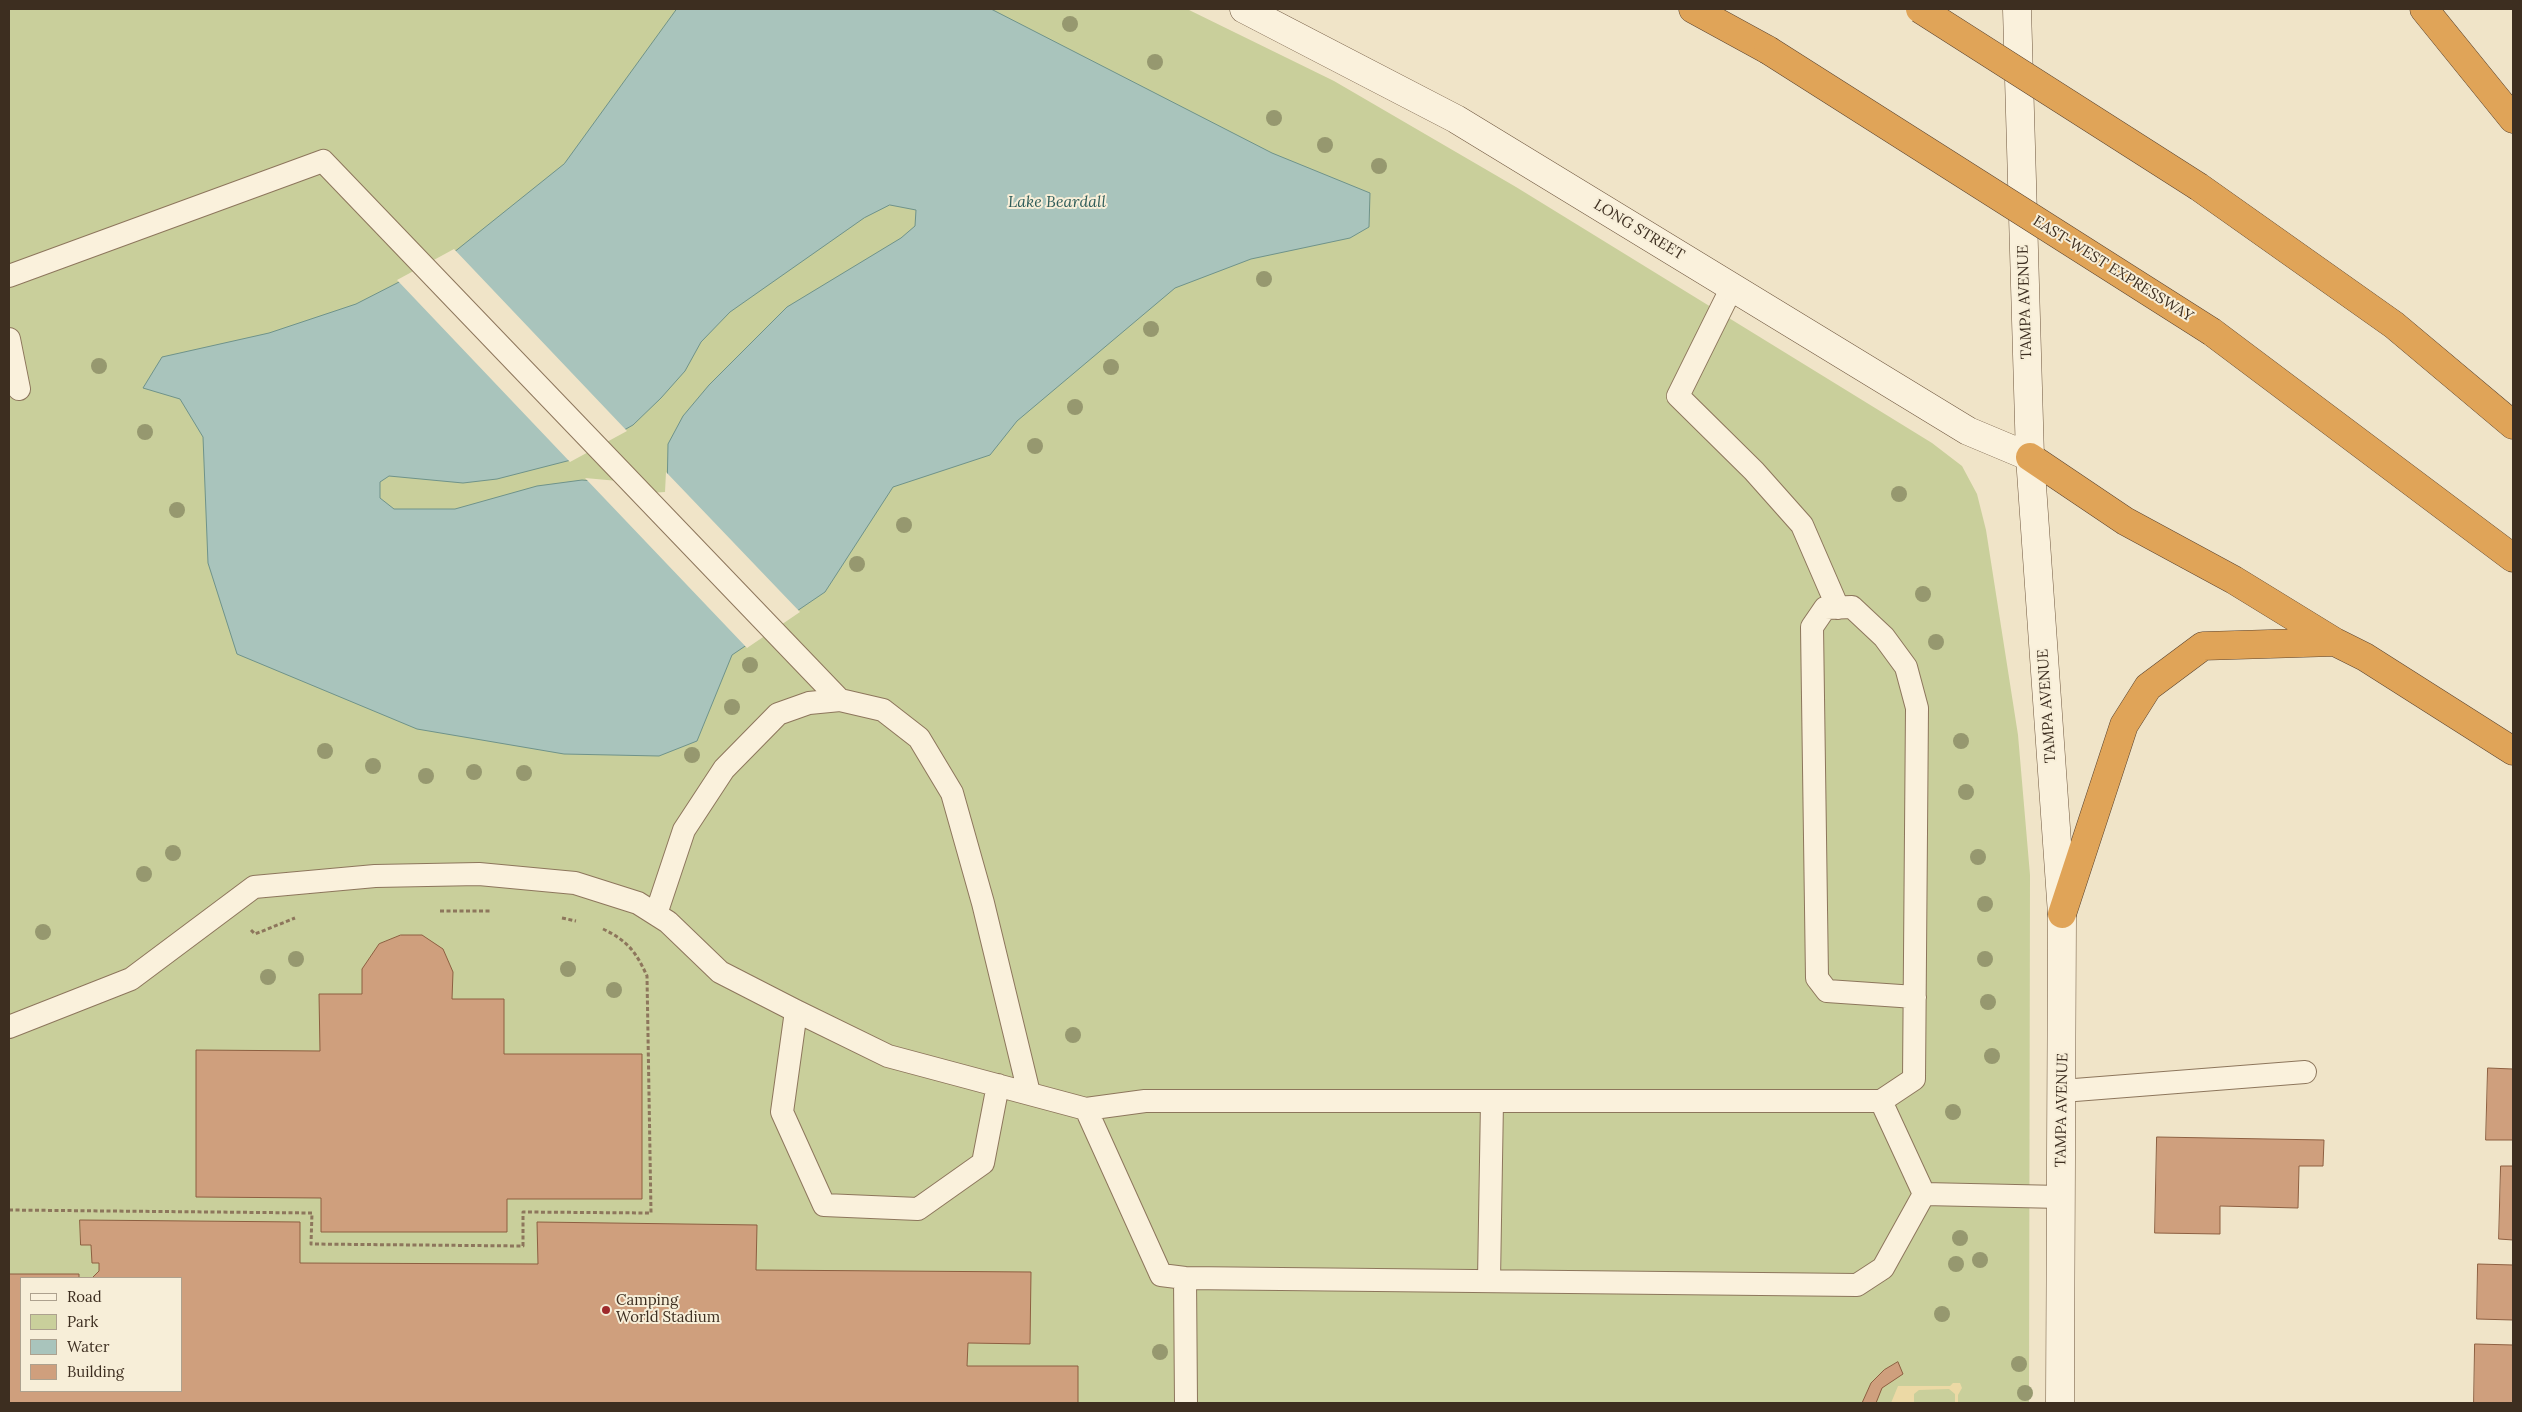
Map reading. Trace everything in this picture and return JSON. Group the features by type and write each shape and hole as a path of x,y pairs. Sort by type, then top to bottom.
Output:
{"highway":[{"name":"EAST-WEST EXPRESSWAY","path":"1693,9 1768,50 2212,332 2513,558"},
{"path":"1920,9 2199,187 2394,325 2513,424"},
{"path":"2424,9 2513,119"},
{"path":"2030,457 2125,520 2234,580 2335,642 2365,657 2513,751"},
{"path":"2062,914 2124,725 2148,687 2203,646 2335,642"}],"street":[{"name":"LONG STREET","path":"1244,9 1456,119 1968,431 2030,457"},
{"name":"TAMPA AVENUE","path":"2017,9 2030,457 2062,914 2060,1403"}],"lane":[{"path":"9,276 323,161 359,196 840,700"},
{"path":"1732,286 1678,396 1754,471 1802,525 1838,608"},
{"path":"9,339 19,389"},
{"path":"9,1027 131,979 254,887 375,876 480,874 575,883 638,903 668,922 720,972 888,1056 1086,1109 1145,1101 1881,1100 1914,1079 1915,997 1917,708 1906,667 1884,637 1852,607 1825,608 1812,627 1817,978 1827,991 1915,997"},
{"path":"656,914 684,830 724,769 778,714 809,703 840,700 883,710 919,738 952,793 983,903 1029,1093"},
{"path":"796,1011 782,1112 824,1205 918,1209 983,1163 998,1085"},
{"path":"2062,1091 2305,1072"},
{"path":"1881,1100 1924,1194"},
{"path":"1489,1280 1492,1101"},
{"path":"1086,1109 1161,1275 1185,1278 1857,1285 1882,1268 1924,1194"},
{"path":"1924,1194 2061,1196"},
{"path":"1185,1278 1186,1403"}],"path":[{"path":"434,911 493,911"},
{"path":"248,927 255,934 304,915"},
{"path":"559,917 586,923"},
{"path":"9,1210 312,1213 311,1244 523,1246 523,1212 651,1213 647,976 637,955 621,938 595,925"}],"green space":[{"path":"9,9 1187,9 1334,81 1516,187 1932,443 1962,466 1977,494 1986,530 2018,735 2030,875 2029,1403 9,1403"}],"sand":[{"path":"1953,1383 1960,1383 1962,1388 1958,1395 1958,1403 1955,1403 1955,1394 1949,1389 1919,1390 1914,1394 1914,1403 1891,1403 1898,1386 1950,1386"}],"water":[{"name":"Lake Beardall","path":"677,9 991,9 1272,153 1370,193 1369,227 1350,238 1251,259 1175,288 1017,421 990,455 893,487 825,592 732,655 697,741 659,756 564,754 417,729 237,654 208,563 203,437 180,399 143,388 162,357 269,333 356,304 448,257 564,164","holes":["890,205 916,210 915,226 901,238 787,307 709,385 683,416 668,444 667,494 648,495 617,483 582,480 537,486 455,509 394,509 380,498 380,482 389,476 463,483 497,479 571,460 633,425 685,371 701,342 730,312 864,218"]}],"pier":[{"path":"454,249 627,431 570,462 397,280"},
{"path":"666,472 800,612 747,648 585,478 618,481 649,493 665,492"}],"building":[{"path":"401,935 422,935 443,949 453,972 452,999 504,999 504,1054 642,1054 642,1199 507,1199 507,1232 321,1232 321,1198 196,1197 196,1050 320,1051 319,994 362,994 362,969 379,944"},
{"path":"2488,1068 2513,1069 2513,1140 2486,1140"},
{"path":"2157,1137 2324,1140 2323,1166 2299,1166 2298,1208 2220,1206 2220,1234 2155,1233"},
{"path":"2501,1166 2513,1166 2513,1240 2499,1239"},
{"name":"Camping World Stadium","path":"80,1220 300,1222 300,1263 538,1264 537,1222 757,1225 756,1270 1031,1272 1030,1344 968,1343 967,1366 1078,1366 1078,1403 9,1403 9,1274 79,1274 79,1277 20,1277 20,1392 182,1392 182,1277 93,1277 99,1271 99,1263 92,1263 91,1245 81,1245"},
{"path":"2478,1264 2513,1265 2513,1320 2477,1319"},
{"path":"2475,1344 2513,1345 2513,1403 2474,1403"},
{"path":"1898,1362 1903,1374 1882,1388 1876,1403 1862,1403 1871,1383 1884,1370"}],"place":[{"name":"Camping World Stadium","path":"606,1310"}]}
